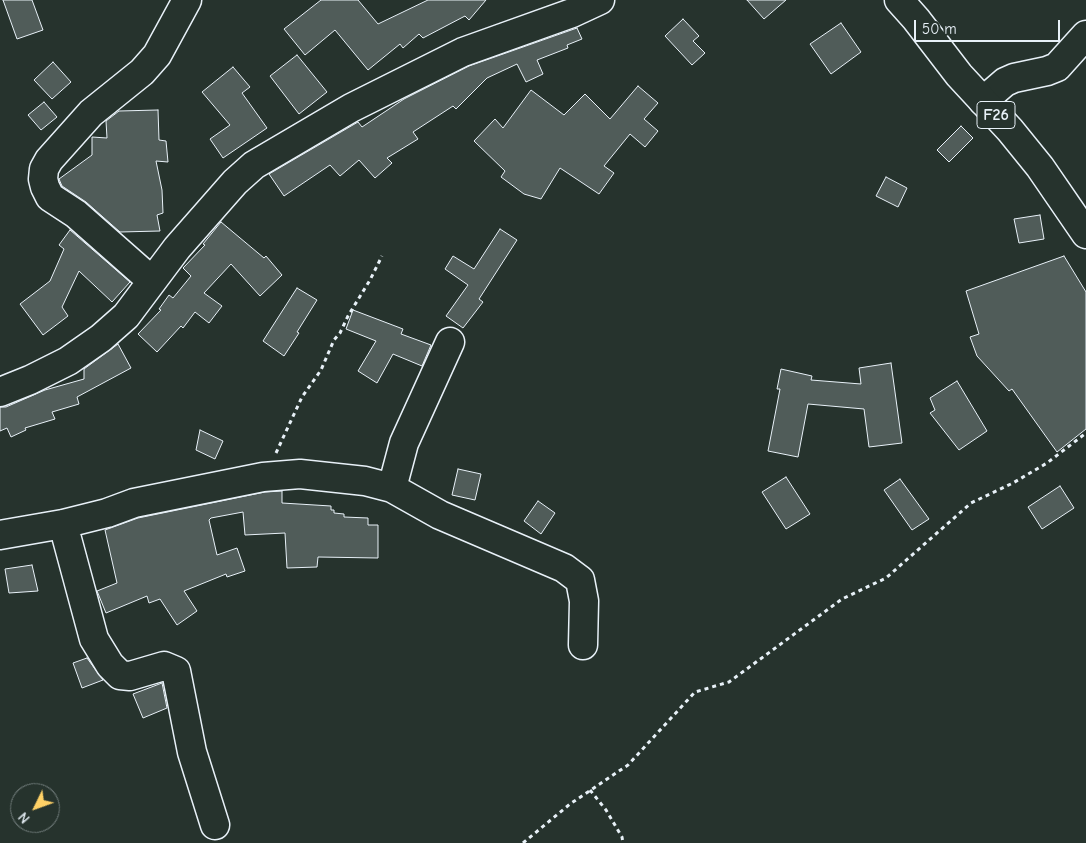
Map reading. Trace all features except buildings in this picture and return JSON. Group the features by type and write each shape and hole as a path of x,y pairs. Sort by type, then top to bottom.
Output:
{"street":[{"path":"152,281 76,214 50,197 43,178 44,169 49,160 91,113 142,72 157,55 187,0"},
{"path":"0,392 30,380 68,361 101,338 126,316 177,248 236,182 254,165 351,108 463,52 572,13 600,0"},
{"name":"F26","path":"899,0 982,101 1010,130 1040,167 1086,234"},
{"path":"982,101 1005,82 1057,67 1086,35"},
{"path":"392,488 404,443 450,342"},
{"path":"0,535 63,524 107,514 134,503 263,477 300,474 365,481 392,488 440,515 564,568 580,580 584,602 582,646"},
{"path":"63,524 94,639 110,665 120,674 130,676 164,666 176,671 192,752 215,825"}],"path":[{"path":"263,477 302,397 320,370 334,340 340,333 382,256"},
{"path":"523,843 570,804 628,765 695,692 729,682 842,599 886,578 972,503 1014,483 1047,463 1086,433"},
{"path":"590,790 606,810 622,837 623,843"}]}
